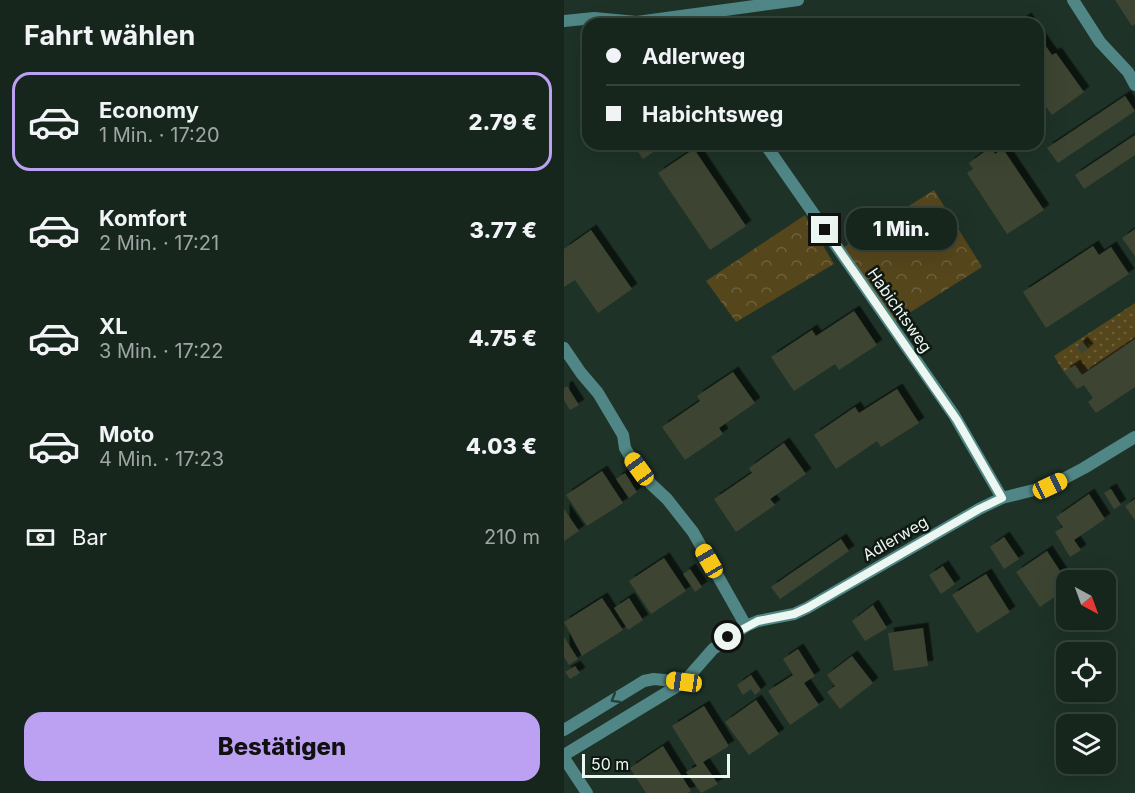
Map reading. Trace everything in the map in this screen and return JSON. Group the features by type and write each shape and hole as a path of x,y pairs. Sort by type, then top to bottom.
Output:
{"street":[{"path":"700,18 798,0"},
{"path":"1073,0 1100,42 1128,72 1135,84"},
{"path":"564,21 582,19"},
{"name":"Habichtsweg","path":"769,150 954,415 1002,498"},
{"path":"564,348 598,393 623,435 625,448 631,458 648,480 675,507 693,532 746,626"},
{"name":"Adlerweg","path":"564,757 684,682 713,649 746,626 758,621 794,614 807,608 979,509 1002,498 1050,486 1135,437"},
{"path":"564,730 645,681 654,679 684,682"},
{"path":"564,757 587,793"}],"green space":[{"path":"934,190 982,267 895,322 844,247"},
{"path":"805,215 834,264 736,322 706,281"},
{"path":"1135,303 1135,339 1082,375 1075,365 1064,372 1054,356"}],"building":[{"path":"1115,0 1135,0 1135,24 1132,26"},
{"path":"1044,44 1052,55 1056,53 1084,92 1052,115 1044,104"},
{"path":"1125,96 1135,111 1058,163 1047,148"},
{"path":"1135,135 1135,155 1084,189 1075,175"},
{"path":"637,150 656,150 643,159"},
{"path":"695,150 746,226 710,250 658,173"},
{"path":"987,150 993,150 995,154 1004,150 1044,210 1007,234 967,173 973,169 969,163"},
{"path":"1135,229 1135,256 1122,238"},
{"path":"591,230 632,289 598,313 575,280 564,287 564,249"},
{"path":"1093,246 1099,255 1111,247 1129,274 1046,328 1023,292"},
{"path":"854,311 877,345 839,370 835,364 794,391 771,357 812,330 816,336"},
{"path":"1135,339 1135,387 1096,413 1088,402 1093,398 1084,385 1077,389 1064,372 1075,365 1082,375"},
{"path":"1082,342 1088,349 1082,354 1077,347"},
{"path":"733,372 755,403 719,428 723,434 685,460 662,427 700,401 697,396"},
{"path":"567,386 579,405 570,410 564,400 564,388"},
{"path":"897,389 919,423 881,447 877,441 836,469 814,435 855,407 859,413"},
{"path":"784,443 806,474 770,499 775,505 736,532 714,499 752,473 749,468"},
{"path":"602,471 623,503 587,526 566,495"},
{"path":"625,473 637,492 629,498 616,479"},
{"path":"1111,489 1121,505 1114,509 1104,493"},
{"path":"1089,494 1105,519 1074,540 1081,550 1070,557 1055,532 1063,527 1056,517"},
{"path":"1135,499 1135,520 1125,506"},
{"path":"564,509 579,531 564,541"},
{"path":"1004,537 1019,559 1004,569 990,547"},
{"path":"841,539 849,551 780,599 771,587"},
{"path":"1047,551 1059,570 1056,570 1056,596 1040,607 1016,572"},
{"path":"664,558 686,591 651,614 629,581"},
{"path":"943,566 955,584 941,594 929,575"},
{"path":"690,569 702,587 695,592 683,574"},
{"path":"986,574 1010,612 977,633 952,595"},
{"path":"602,598 623,630 582,656 564,622"},
{"path":"629,598 643,620 628,630 614,608"},
{"path":"873,605 887,628 865,641 852,621"},
{"path":"923,628 928,666 894,671 888,633"},
{"path":"564,637 578,659 569,665 564,657"},
{"path":"798,649 815,676 804,683 819,705 790,725 768,691 793,675 783,659"},
{"path":"852,656 873,683 840,709 827,692 835,686 827,675"},
{"path":"575,666 580,673 570,679 565,672"},
{"path":"751,675 761,690 755,695 751,689 743,695 737,685"},
{"path":"756,700 779,734 749,755 725,722"},
{"path":"704,706 729,746 703,762 718,784 701,793 686,772 697,766 672,726"},
{"path":"663,746 691,791 688,793 646,793 630,768"}],"route":[{"path":"728,637 758,621 794,614 807,608 1002,498 957,420 825,230"}]}
